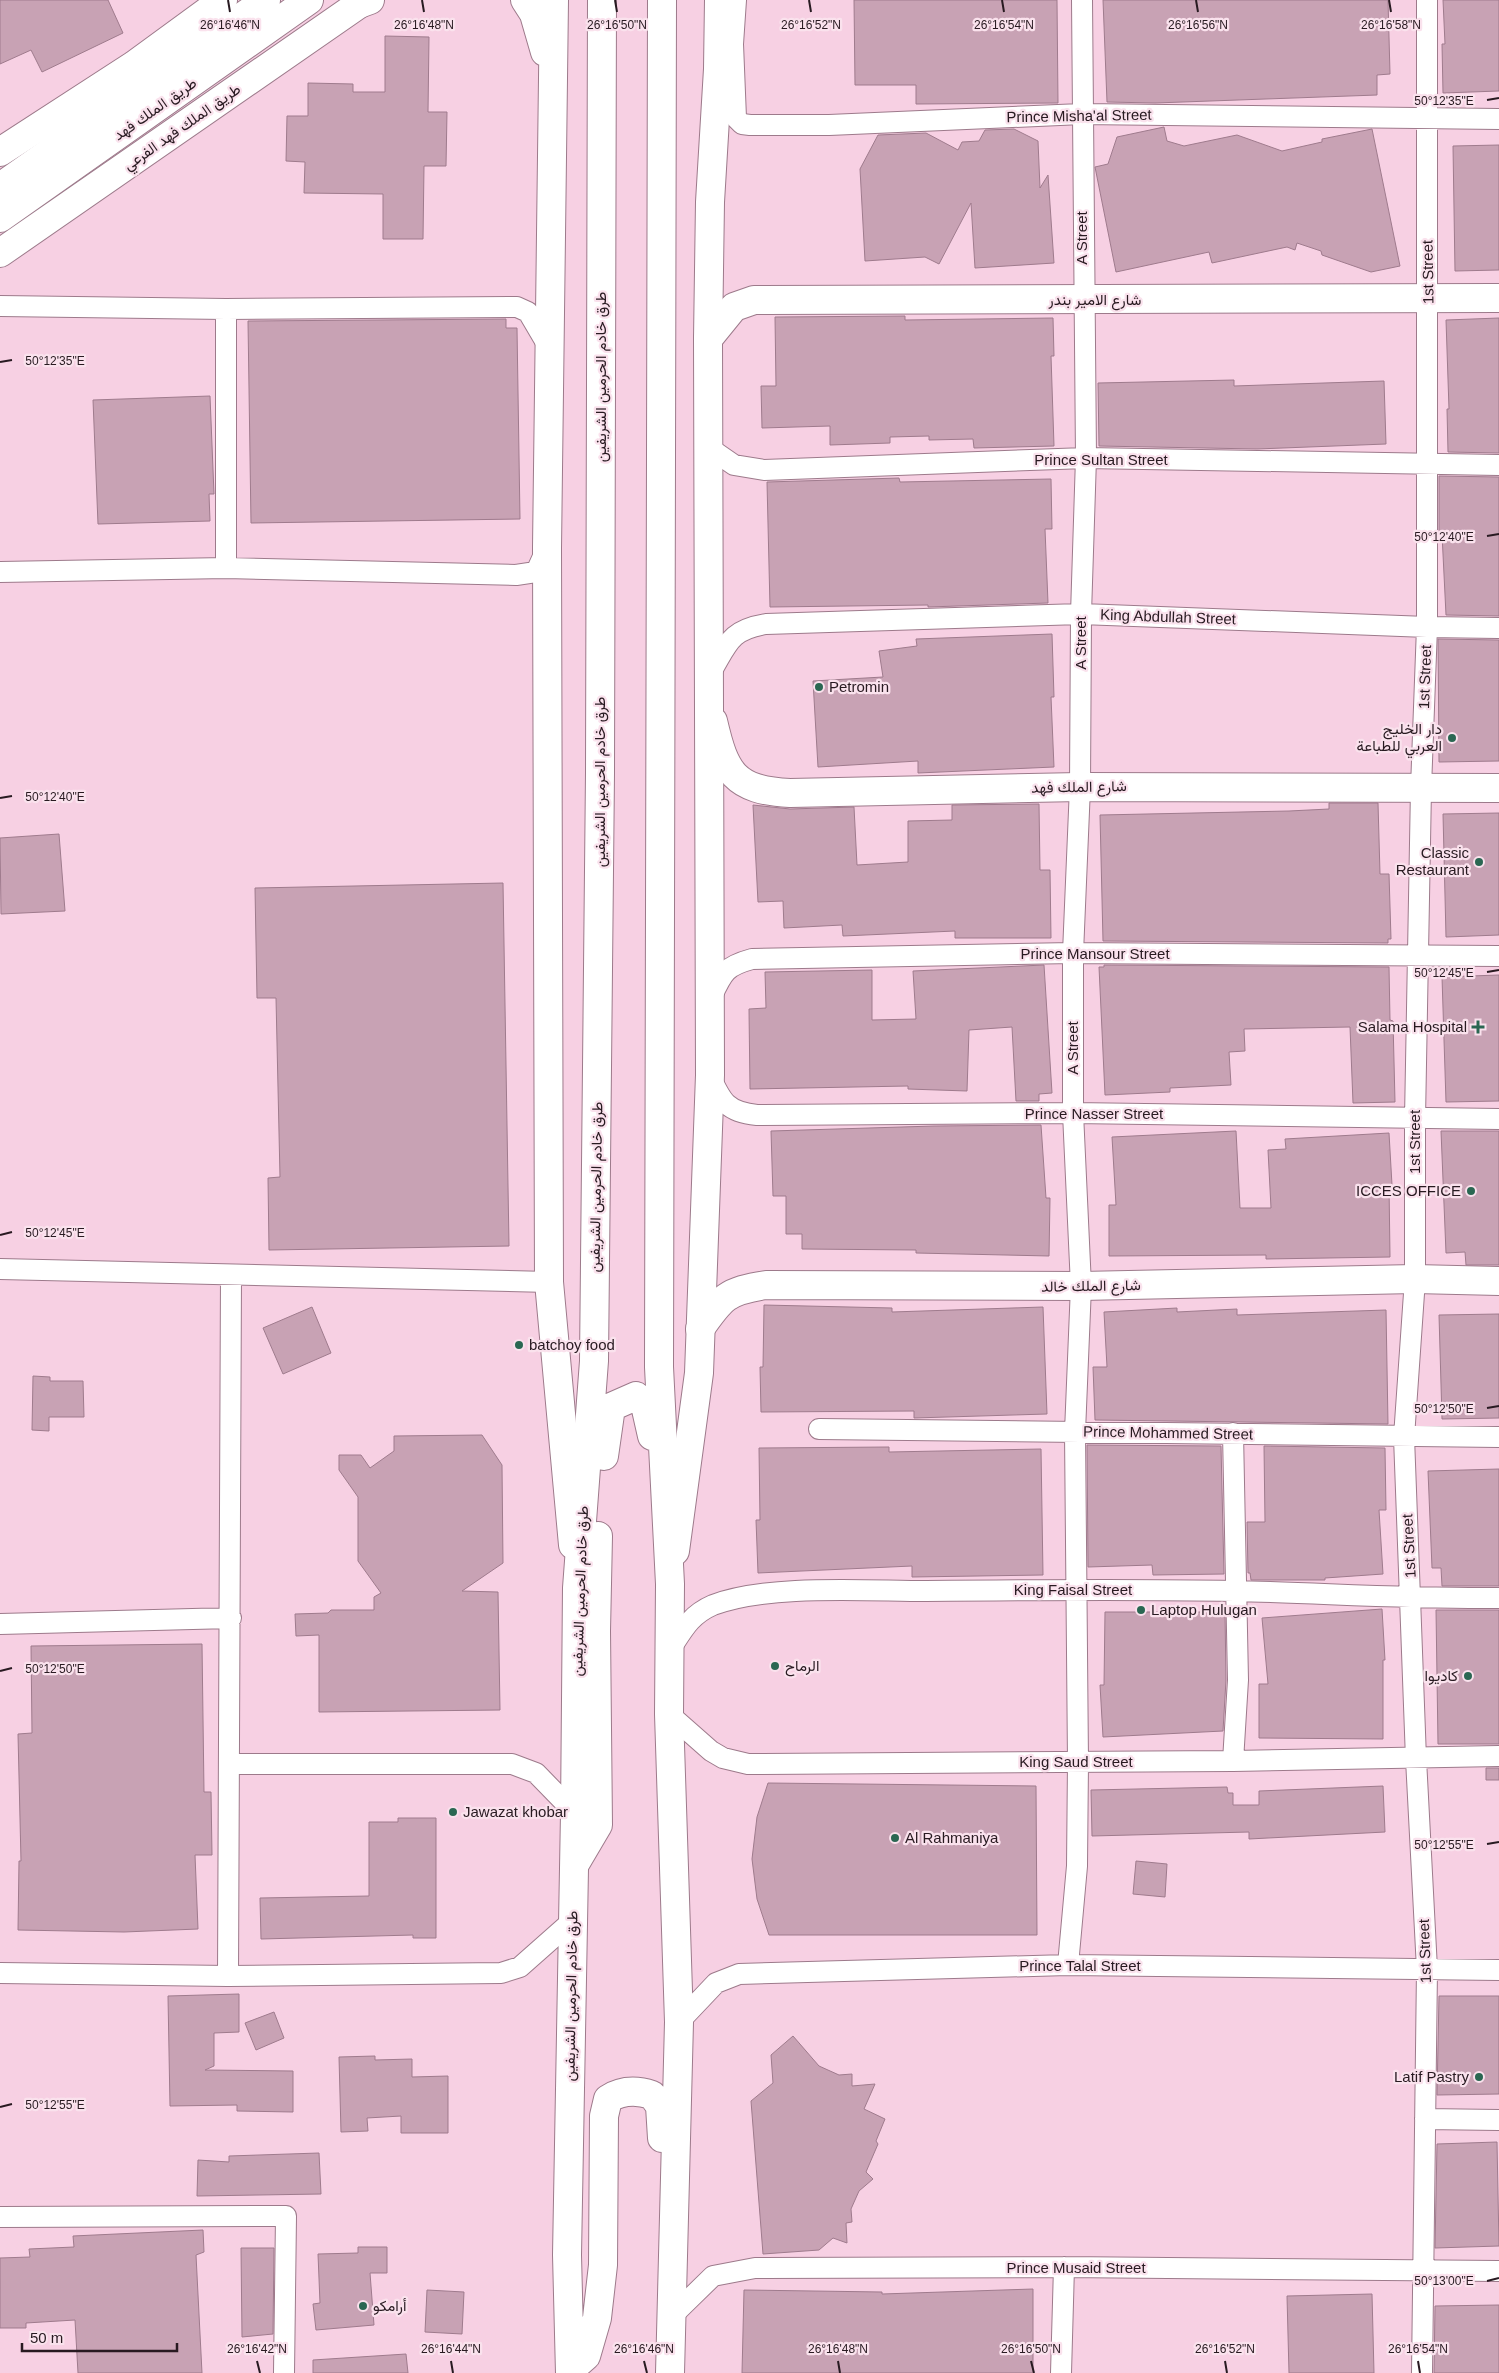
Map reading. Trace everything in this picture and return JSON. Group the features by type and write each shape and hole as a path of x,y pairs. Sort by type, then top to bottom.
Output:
{"main road":[{"path":"0,152 134,65 223,0"},
{"name":"طريق الملك فهد","path":"0,186 266,0"},
{"name":"طريق الملك فهد","path":"0,218 309,0"},
{"path":"526,0 534,14 544,40 553,100"},
{"path":"554,0 551,283 548,346 547,548 549,1282 577,1588"},
{"path":"551,283 565,178 572,0"},
{"name":"طرق خادم الحرمين الشريفين","path":"570,2372 567,2255 577,1588 594,1361 600,773 602,0"},
{"path":"662,0 659,1367 670,1584 670,1714 678,2022 670,2373"},
{"path":"700,0 702,8 710,202"},
{"path":"670,1584 699,1373 710,1075 711,709 708,339 710,202 718,69 719,0"},
{"name":"طريق الملك فهد الفرعي","path":"0,253 364,1"},
{"name":"شارع الامير بندر","path":"708,339 734,307 754,300 1499,298"},
{"name":"شارع الملك فهد","path":"711,709 720,752 727,766 749,786 765,792 1080,787 1499,788"},
{"name":"شارع الملك خالد","path":"700,1329 718,1302 729,1295 748,1288 766,1285 1081,1286 1415,1280 1499,1281"},
{"path":"574,1866 598,1825 596,1632 599,1498 610,1407 636,1396 645,1405 652,1431 655,1478 666,1511"},
{"path":"570,2372 586,2356 597,2318 603,2265 604,2116 608,2099 618,2093 640,2091 652,2095 660,2106 666,2233 673,2278"}],"street":[{"name":"Prince Misha'al Street","path":"736,0 733,44 734,102 736,118 742,124 829,126 1082,114 1499,118"},
{"name":"A Street","path":"1068,1965 1077,1866 1078,1762 1075,1432 1081,1286 1073,1114 1073,953 1080,787 1081,614 1086,458 1083,300 1082,0"},
{"name":"1st Street","path":"1422,2373 1427,1969 1416,1759 1404,1437 1415,1280 1415,1119 1421,788 1427,628 1429,299 1425,117 1427,0"},
{"path":"0,306 226,309 517,307 528,312 548,346"},
{"path":"226,309 226,568"},
{"name":"Prince Sultan Street","path":"708,447 734,465 764,470 1086,458 1499,465"},
{"path":"0,572 226,568 516,576 536,572 547,548"},
{"name":"King Abdullah Street","path":"710,674 735,635 752,626 776,624 1081,614 1427,628 1499,628"},
{"name":"Prince Mansour Street","path":"710,998 725,970 731,965 752,959 1073,953 1499,956"},
{"name":"Prince Nasser Street","path":"710,1075 726,1105 743,1114 1073,1114 1499,1119"},
{"path":"0,1269 549,1282"},
{"path":"228,1976 231,1275"},
{"name":"Prince Mohammed Street","path":"828,1428 1499,1437"},
{"path":"1233,1433 1238,1680 1233,1762"},
{"name":"King Faisal Street","path":"670,1650 693,1616 712,1606 746,1597 787,1592 1235,1591 1411,1598 1499,1598"},
{"path":"0,1624 230,1618"},
{"name":"King Saud Street","path":"670,1714 711,1751 723,1758 748,1764 1233,1762 1499,1756"},
{"path":"229,1764 512,1764 536,1773 575,1813"},
{"path":"0,1973 228,1976 501,1972 520,1967 572,1921"},
{"name":"Prince Talal Street","path":"678,2022 716,1983 739,1974 1068,1965 1499,1970"},
{"path":"1425,2119 1499,2120"},
{"path":"0,2217 286,2216 284,2373"},
{"path":"1061,2373 1064,2267"},
{"name":"Prince Musaid Street","path":"671,2316 713,2276 755,2268 1064,2267 1499,2271"}],"building":[{"path":"0,0 108,0 123,33 42,72 31,50 0,64"},
{"path":"854,0 1057,0 1058,103 916,104 916,85 855,85"},
{"path":"1103,0 1388,0 1390,74 1377,75 1377,95 1155,103 1107,102"},
{"path":"1443,0 1499,0 1499,91 1443,93 1442,44 1445,44"},
{"path":"385,36 429,37 428,112 447,112 446,166 424,166 423,239 383,239 383,194 304,193 305,162 286,161 287,116 308,116 308,83 353,84 353,92 385,92"},
{"path":"1164,127 1167,141 1184,146 1237,135 1282,151 1322,142 1322,139 1372,129 1400,266 1371,272 1322,255 1321,251 1297,243 1295,250 1287,247 1212,263 1209,252 1116,272 1095,167 1108,164 1117,137"},
{"path":"1014,129 1038,141 1040,188 1048,175 1054,263 975,268 971,203 939,264 925,257 865,261 860,169 878,135 926,133 958,150 962,142 979,141 985,130"},
{"path":"1499,145 1499,270 1455,271 1453,146"},
{"path":"905,316 905,320 1053,318 1054,356 1051,356 1054,446 974,448 973,439 929,440 929,436 890,437 890,443 830,445 830,426 762,428 761,386 776,386 775,317"},
{"path":"1499,318 1499,453 1448,452 1447,409 1449,409 1446,320"},
{"path":"506,319 506,328 517,328 520,519 251,523 248,321"},
{"path":"1234,380 1234,386 1384,381 1386,444 1257,449 1099,446 1098,383"},
{"path":"210,396 214,494 209,494 210,521 98,524 93,400"},
{"path":"1439,476 1499,477 1499,616 1446,615 1442,534 1439,534"},
{"path":"899,478 900,482 1051,479 1052,529 1045,529 1048,603 928,607 928,605 770,607 767,482"},
{"path":"1052,634 1054,697 1051,697 1054,767 918,773 918,761 818,767 813,681 883,677 879,651 917,646 916,639"},
{"path":"1438,639 1499,640 1499,761 1439,762"},
{"path":"1329,803 1378,803 1380,874 1389,874 1391,939 1388,939 1388,943 1103,941 1100,815 1329,809"},
{"path":"1039,804 1040,870 1050,870 1051,938 955,938 955,931 843,936 842,925 784,928 783,901 758,902 753,805 790,809 854,807 857,865 908,862 908,821 952,820 952,805"},
{"path":"1499,813 1499,935 1446,937 1443,814"},
{"path":"59,834 65,911 1,914 0,838"},
{"path":"503,883 509,1246 269,1250 268,1178 280,1177 276,998 257,998 255,888"},
{"path":"1044,965 1052,1093 1039,1094 1039,1101 1016,1101 1012,1027 969,1030 967,1091 908,1089 908,1086 750,1089 749,1009 766,1008 765,972 872,970 872,1020 916,1019 913,971"},
{"path":"1104,965 1389,967 1390,1020 1393,1021 1395,1102 1353,1103 1350,1027 1244,1029 1245,1051 1229,1052 1231,1085 1170,1088 1170,1092 1105,1095 1099,967 1104,967"},
{"path":"1499,975 1499,1101 1446,1102 1442,977"},
{"path":"1041,1125 1046,1198 1050,1198 1049,1256 916,1253 916,1250 802,1249 802,1234 786,1234 786,1196 773,1196 771,1131"},
{"path":"1236,1131 1240,1208 1271,1208 1268,1150 1286,1149 1285,1139 1389,1133 1392,1185 1389,1185 1390,1257 1266,1259 1266,1255 1109,1256 1109,1205 1116,1205 1112,1137"},
{"name":"ICCES OFFICE","path":"1441,1131 1499,1131 1499,1265 1466,1265 1465,1252 1446,1253"},
{"path":"764,1305 892,1308 892,1312 1043,1307 1047,1414 914,1418 914,1411 761,1412 760,1367 763,1367"},
{"path":"312,1307 331,1353 283,1374 263,1328"},
{"path":"1177,1308 1177,1312 1237,1309 1237,1315 1386,1310 1388,1424 1095,1420 1093,1367 1107,1367 1104,1312"},
{"path":"1499,1314 1499,1418 1442,1419 1439,1315"},
{"path":"33,1376 50,1377 50,1381 83,1381 84,1417 49,1417 49,1431 32,1430"},
{"path":"482,1435 502,1465 503,1563 462,1591 498,1592 500,1710 319,1712 319,1635 296,1636 295,1614 328,1613 331,1610 374,1610 374,1597 381,1593 358,1561 358,1497 339,1470 339,1455 361,1455 370,1468 394,1451 394,1436"},
{"path":"1087,1445 1221,1446 1224,1574 1153,1575 1152,1565 1088,1567"},
{"path":"1264,1446 1385,1448 1386,1510 1379,1510 1383,1574 1325,1578 1325,1580 1251,1580 1250,1573 1248,1573 1247,1522 1265,1522"},
{"path":"889,1447 889,1452 1041,1449 1043,1575 912,1577 912,1566 758,1573 756,1520 760,1520 759,1448"},
{"path":"1499,1469 1499,1586 1442,1586 1441,1568 1432,1568 1428,1471"},
{"path":"1382,1609 1385,1660 1383,1660 1383,1739 1259,1738 1259,1684 1268,1684 1262,1618"},
{"name":"كاديوا","path":"1436,1610 1499,1610 1499,1744 1438,1744"},
{"path":"1105,1612 1225,1612 1226,1680 1223,1731 1103,1737 1100,1685 1104,1685"},
{"path":"202,1644 204,1792 211,1792 212,1855 195,1855 198,1929 124,1932 18,1930 19,1861 21,1861 18,1734 32,1733 31,1646"},
{"path":"1486,1768 1499,1768 1499,1780 1486,1780"},
{"name":"Al Rahmaniya","path":"768,1783 1036,1786 1037,1935 769,1935 757,1899 752,1859 757,1817"},
{"path":"1383,1786 1385,1832 1249,1839 1249,1832 1092,1836 1091,1790 1227,1787 1228,1793 1233,1793 1233,1805 1259,1805 1259,1791"},
{"path":"398,1818 436,1818 436,1938 413,1938 413,1935 261,1939 260,1898 369,1896 369,1822 398,1822"},
{"path":"1136,1861 1167,1864 1165,1897 1133,1894"},
{"path":"239,1994 239,2032 214,2033 214,2066 205,2070 293,2071 293,2112 237,2111 237,2105 170,2106 168,1996"},
{"path":"1439,1996 1499,1996 1499,2094 1437,2095"},
{"path":"274,2012 284,2038 256,2050 245,2023"},
{"path":"793,2036 819,2066 839,2075 852,2074 852,2086 875,2084 864,2109 885,2119 876,2141 878,2144 866,2172 873,2179 859,2191 851,2209 852,2222 846,2223 847,2243 833,2238 819,2250 763,2254 751,2101 773,2083 771,2055"},
{"path":"375,2056 375,2060 412,2059 412,2077 448,2076 448,2133 401,2133 401,2116 367,2118 368,2131 341,2132 339,2057"},
{"path":"1497,2142 1499,2246 1435,2248 1437,2144"},
{"path":"319,2153 321,2194 197,2196 198,2160 229,2162 229,2156"},
{"path":"203,2230 204,2252 196,2255 202,2373 78,2373 75,2320 26,2323 26,2328 0,2328 0,2258 30,2257 29,2249 74,2247 73,2236"},
{"path":"358,2247 387,2247 387,2273 370,2273 374,2325 316,2330 313,2304 320,2303 318,2254 358,2253"},
{"path":"241,2248 274,2248 273,2334 242,2337"},
{"path":"1033,2289 1033,2373 742,2373 744,2290 882,2292 882,2294"},
{"path":"427,2290 464,2292 462,2334 425,2332"},
{"path":"1372,2294 1374,2373 1289,2373 1287,2296"},
{"path":"1499,2305 1499,2373 1434,2373 1435,2306"},
{"path":"406,2354 408,2373 313,2373 313,2360"}],"place":[{"name":"Petromin","path":"819,687"},
{"name":"دار الخليج العربي للطباعة","path":"1452,738"},
{"name":"Classic Restaurant","path":"1479,862"},
{"name":"Salama Hospital","path":"1478,1027"},
{"name":"ICCES OFFICE","path":"1471,1191"},
{"name":"batchoy food","path":"519,1345"},
{"name":"Laptop Hulugan","path":"1141,1610"},
{"name":"الرماح","path":"775,1666"},
{"name":"كاديوا","path":"1468,1676"},
{"name":"Jawazat khobar","path":"453,1812"},
{"name":"Al Rahmaniya","path":"895,1838"},
{"name":"Latif Pastry","path":"1479,2077"},
{"name":"أرامكو","path":"363,2306"}]}
